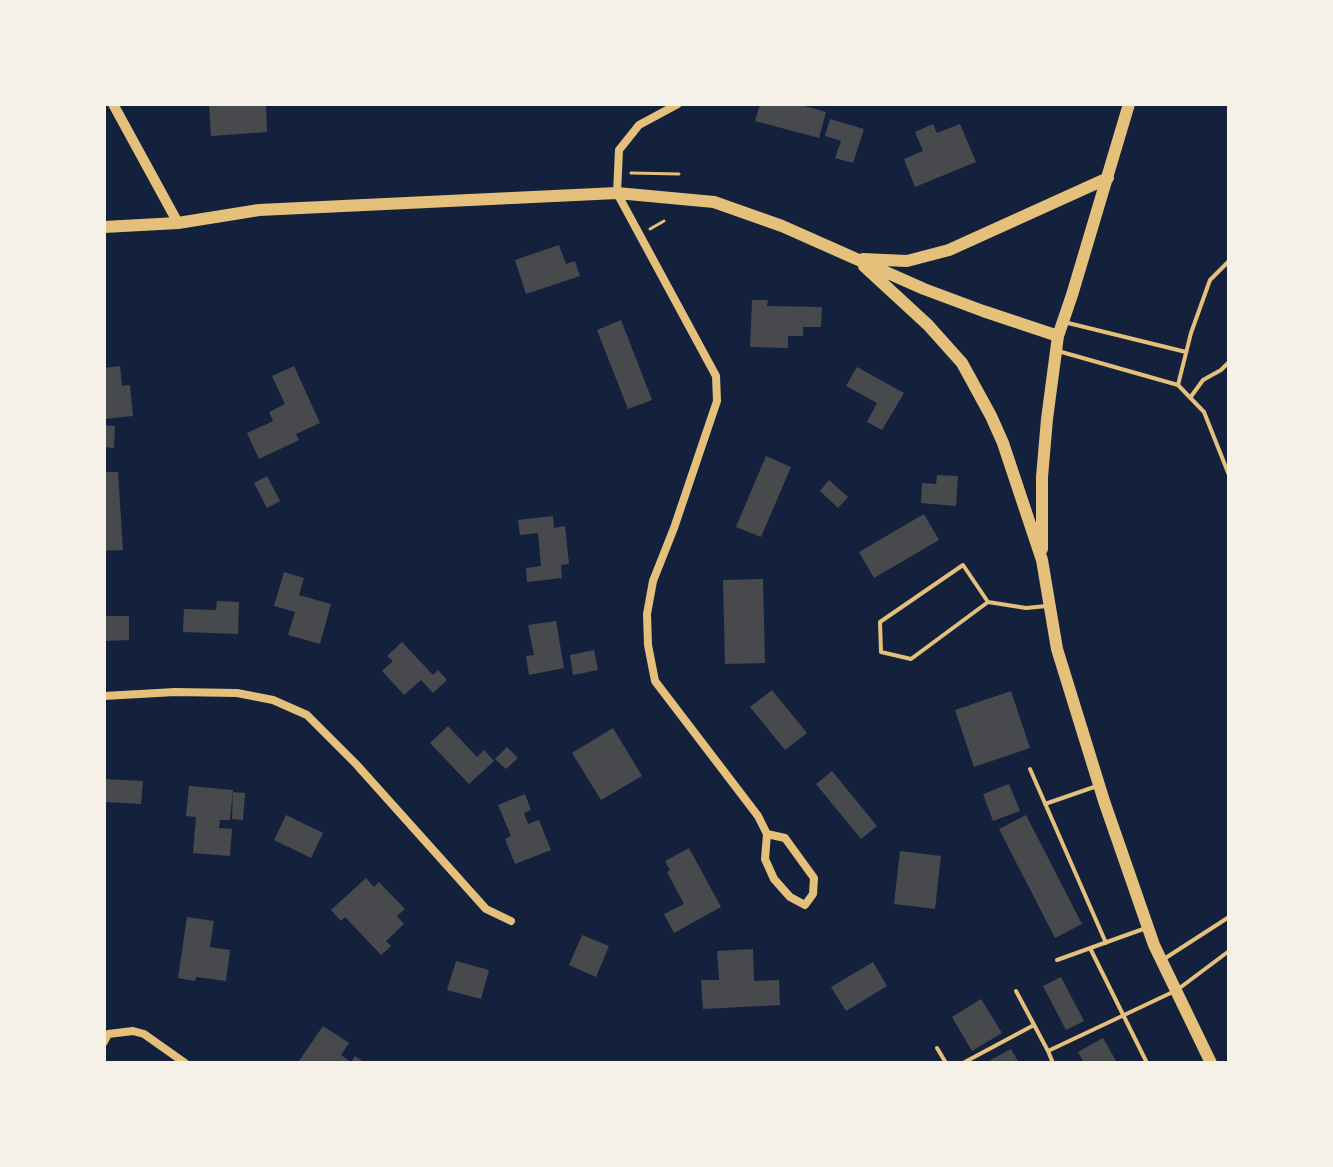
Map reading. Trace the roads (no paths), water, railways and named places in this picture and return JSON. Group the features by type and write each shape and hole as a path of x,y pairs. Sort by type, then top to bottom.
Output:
{"main road":[{"path":"1042,560 1042,477 1058,336 1129,104"},
{"path":"856,258 907,261 949,250 1108,178"},
{"path":"104,227 178,223 259,210 617,193 714,202 782,226 924,289 1058,336"},
{"path":"856,258 928,325 962,363 1003,443 1042,560 1057,649 1099,785 1148,927 1211,1063"}],"street":[{"path":"113,104 178,223"},
{"path":"678,104 639,125 619,150 617,193 716,376 717,401 653,581 647,614 648,645 655,681 758,816 767,834 765,859 774,879 790,897 805,905 813,894 814,878 785,838 767,834"},
{"path":"104,696 237,693 273,700 307,715 356,764 486,909 511,921"},
{"path":"104,1042 108,1034 133,1031 144,1034 185,1063"}],"lane":[{"path":"1178,385 1210,280 1229,261"},
{"path":"1063,322 1186,352"},
{"path":"1056,351 1178,385 1204,412 1229,475"},
{"path":"1190,398 1203,380 1229,362"},
{"path":"988,602 963,565 880,622 881,652 911,659 988,602 1026,608 1050,606"},
{"path":"1030,769 1106,943"},
{"path":"1045,804 1099,785"},
{"path":"1162,961 1229,917"},
{"path":"1057,960 1148,927"},
{"path":"1090,948 1147,1063"},
{"path":"1048,1051 1177,990 1229,951"},
{"path":"1016,991 1053,1063"},
{"path":"963,1063 1034,1025"},
{"path":"937,1048 946,1063"}]}
